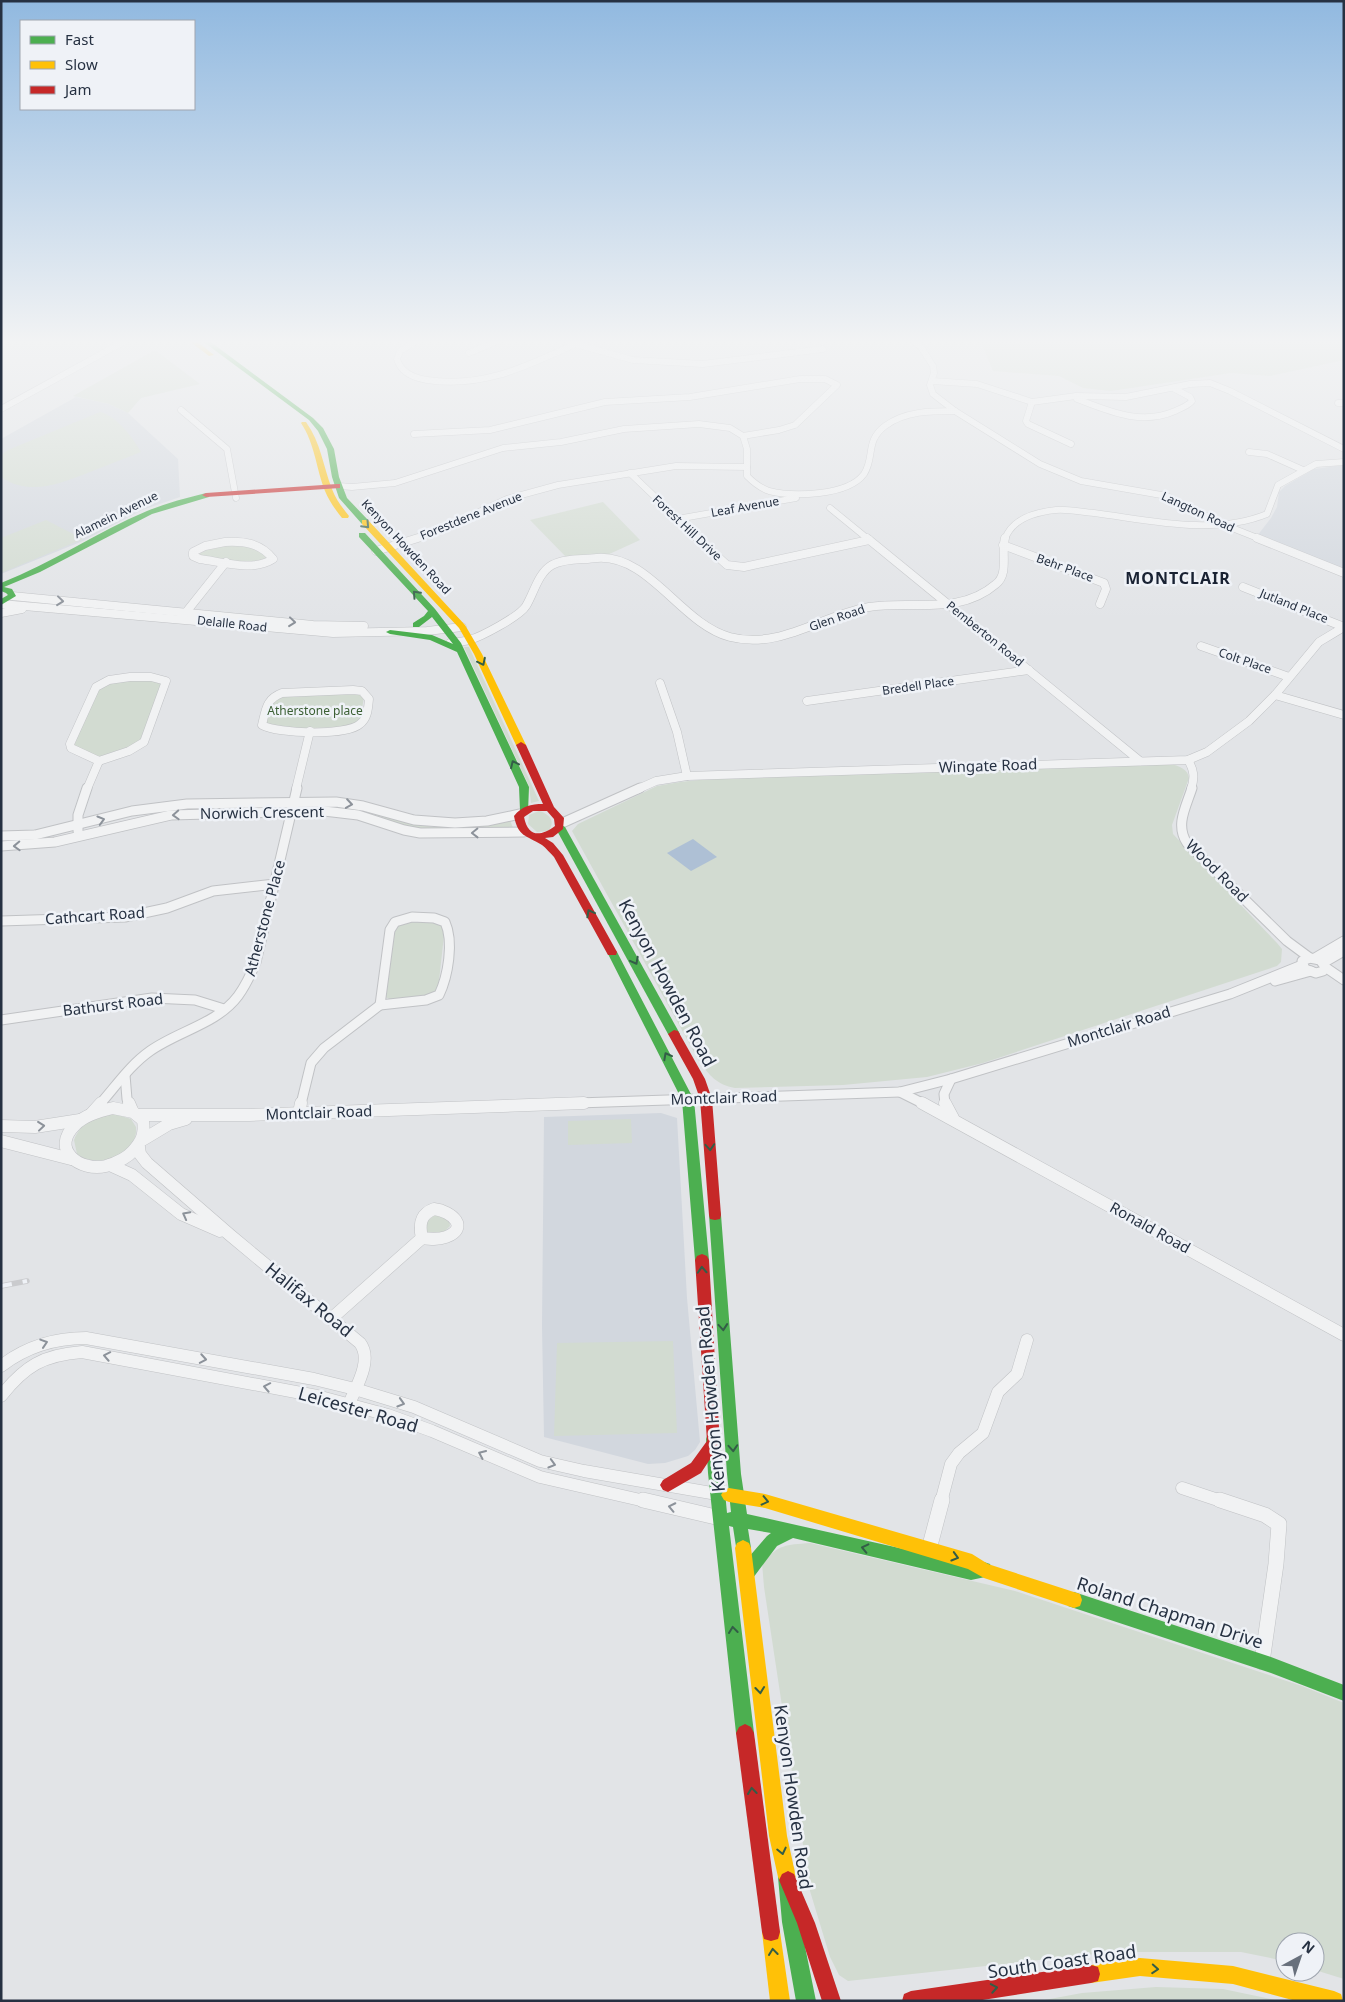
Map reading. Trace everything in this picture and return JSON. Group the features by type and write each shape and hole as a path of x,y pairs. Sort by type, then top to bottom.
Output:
{"main road":[{"name":"Kenyon Howden Road","path":"313,433 332,488 376,551 432,611 445,627 456,646 524,787 522,812"},
{"name":"Kenyon Howden Road","path":"326,433 331,445 332,488 461,625 470,640 556,818 699,1079 706,1099 737,1496 778,1836 788,1880 791,1922 806,2001"},
{"name":"Alamein Avenue","path":"1,604 6,591 159,514 184,506 235,495 332,488"},
{"path":"416,625 427,618 432,611"},
{"path":"390,632 432,637 456,646"},
{"path":"538,806 556,818 549,835 536,836 524,832 519,820 522,812 538,806"},
{"name":"Kenyon Howden Road","path":"536,836 553,850 563,864 601,931 688,1100 699,1220 717,1494 780,2001"},
{"path":"563,864 579,860"},
{"path":"601,931 616,926"},
{"path":"699,1220 715,1220"},
{"path":"704,1295 721,1295"},
{"path":"668,1485 696,1468 713,1444"},
{"name":"Roland Chapman Drive","path":"717,1494 765,1501 972,1562 984,1570 1262,1662 1344,1692"},
{"name":"Roland Chapman Drive","path":"720,1518 791,1531 971,1572 984,1570"},
{"path":"747,1572 772,1541 791,1531"},
{"path":"788,1880 806,1923 832,2001"},
{"name":"South Coast Road","path":"911,2001 1140,1968 1233,1975 1334,2001"}],"street":[{"path":"208,433 226,449 235,495"},
{"path":"414,434 425,433"},
{"path":"332,488 401,482 480,454 503,448 561,442 606,433"},
{"path":"740,433 748,448 747,467 749,480 766,491 784,494 811,493 843,487 860,478 867,466 872,439 876,433"},
{"path":"743,436 758,433"},
{"name":"Langton Road","path":"991,433 1030,459 1055,472 1081,481 1167,496 1222,524 1344,573"},
{"path":"1049,433 1071,444"},
{"path":"1313,433 1344,449"},
{"path":"499,442 503,448"},
{"path":"1249,452 1267,454 1303,470"},
{"path":"1003,545 1010,527 1049,510 1067,510 1187,523 1222,524 1254,521 1267,514 1278,485 1316,464 1344,462"},
{"name":"Forestdene Avenue","path":"376,551 438,531 514,496 588,479 676,466 747,467"},
{"name":"Forest Hill Drive","path":"630,473 722,562 737,568 869,540"},
{"name":"Leaf Avenue","path":"677,519 772,503 811,493"},
{"name":"Pemberton Road","path":"830,508 1140,761"},
{"path":"239,542 262,548 273,558 270,562 257,565 226,562 197,558 193,554 196,550 212,544 239,542"},
{"name":"Behr Place","path":"1003,545 1104,583 1106,589 1100,604"},
{"name":"Glen Road","path":"456,646 519,615 524,610 537,583 547,569 559,562 607,558 618,560 642,575 701,624 723,636 740,640 764,640 781,637 870,607 949,605 978,597 1001,579 1003,572 1003,545"},
{"path":"181,619 226,562"},
{"name":"Jutland Place","path":"1243,587 1344,627"},
{"name":"Delalle Road","path":"6,591 186,612 335,626 416,625 445,627"},
{"name":"Delalle Road","path":"1,604 333,633 390,632 461,625"},
{"path":"1,613 38,606"},
{"name":"Wingate Road","path":"556,818 587,812 656,781 687,776 1188,760 1207,752 1249,721 1275,695 1319,642 1344,627"},
{"name":"Colt Place","path":"1202,646 1289,677"},
{"name":"Bredell Place","path":"807,701 1029,670"},
{"path":"79,836 77,827 82,804 99,761 129,751 144,742 166,687 166,682 149,677 113,678 104,680 96,686 70,744 71,748 77,752 99,761"},
{"path":"660,682 676,732 687,776"},
{"path":"353,690 362,691 368,696 365,720 361,725 349,729 310,731 274,731 266,728 262,725 267,703 275,696 285,692 353,690"},
{"path":"1275,695 1344,715"},
{"name":"Atherstone Place","path":"92,1113 125,1075 151,1050 202,1024 224,1009 245,988 250,978 275,884 310,731"},
{"name":"Wood Road","path":"1188,760 1195,769 1195,774 1181,823 1182,835 1187,843 1313,964"},
{"name":"Norwich Crescent","path":"1,846 44,844 171,815 350,803 399,817 436,823 477,823 522,812"},
{"name":"Norwich Crescent","path":"1,836 35,835 77,827 132,811 169,806 294,807 358,815 404,830 437,834 524,832"},
{"name":"Cathcart Road","path":"1,921 125,918 167,908 213,891 275,884"},
{"path":"299,1113 308,1070 315,1056 380,1005 426,1000 439,995 444,979 448,942 449,929 445,922 438,918 411,918 394,923 389,933 380,1005"},
{"name":"Montclair Road","path":"1313,964 1344,941"},
{"name":"Montclair Road","path":"135,1113 194,1117 900,1092 950,1079 1238,990 1344,951"},
{"path":"1313,964 1342,979"},
{"name":"Bathurst Road","path":"1,1020 152,998 195,1000 224,1009"},
{"path":"125,1075 127,1099 135,1113"},
{"path":"950,1079 943,1094 944,1105 956,1121"},
{"name":"Ronald Road","path":"900,1092 956,1121 1344,1336"},
{"path":"71,1158 67,1152 68,1135 81,1120 92,1113 113,1108 135,1113"},
{"name":"Halifax Road","path":"135,1113 144,1122 146,1130 141,1143 140,1154 147,1163 230,1235 355,1337 362,1345 365,1353 349,1404"},
{"name":"Montclair Road","path":"141,1143 169,1124 194,1117"},
{"path":"1,1126 36,1127 81,1120"},
{"name":"Halifax Road","path":"1,1141 71,1158 78,1164 87,1167 110,1165 126,1158 141,1143"},
{"name":"Halifax Road","path":"110,1165 132,1175 181,1214 230,1235"},
{"path":"332,1318 422,1238"},
{"name":"Leicester Road","path":"1,1366 22,1351 42,1342 63,1338 86,1338 314,1379 355,1389 414,1407 540,1461 562,1467 717,1494"},
{"path":"929,1549 948,1470 959,1454 983,1433 998,1392 1017,1374 1027,1340"},
{"name":"Leicester Road","path":"1,1396 13,1380 28,1367 44,1358 60,1352 82,1352 317,1396 349,1404 432,1431 500,1462 540,1477 720,1518"},
{"path":"1182,1488 1266,1514 1279,1524 1276,1564 1262,1662"}],"shaded area":[{"path":"11,433 150,433 178,459 180,497 142,510 83,541 1,574 1,439"},
{"path":"1344,465 1344,569 1257,536 1271,518 1277,507 1279,492 1285,486 1314,469"},
{"path":"661,1113 677,1118 687,1298 700,1442 688,1456 665,1463 648,1464 544,1437 542,1326 544,1117"}],"green space":[{"path":"48,433 128,433 141,452 57,484 34,487 12,483 1,477 1,455 8,450"},
{"path":"603,502 640,540 605,556 568,559 530,520"},
{"path":"46,520 83,539 1,573 1,538"},
{"path":"234,543 259,549 269,558 258,564 197,557 198,551"},
{"path":"464,647 469,647 539,801 531,803 529,786"},
{"path":"154,679 162,685 139,743 99,758 74,747 73,744 99,687 113,680"},
{"name":"Atherstone place","path":"360,693 364,697 360,720 348,727 273,729 266,722 271,701 278,696"},
{"path":"1171,764 1185,770 1189,778 1172,825 1173,834 1277,943 1282,949 1281,962 1277,966 983,1063 927,1077 843,1085 735,1088 718,1082 699,1061 572,831 578,824 657,786 680,782 727,777"},
{"path":"310,806 350,806 433,827 479,826 510,820 513,828 443,831 410,827"},
{"path":"539,811 551,819 552,824 548,831 537,832 528,824 529,815"},
{"path":"440,921 445,926 438,990 430,997 392,1000 385,997 392,935 400,922"},
{"path":"115,1114 131,1119 136,1127 135,1137 131,1145 124,1152 105,1160 85,1159 77,1154 74,1140 81,1128 90,1121"},
{"path":"631,1119 632,1143 568,1145 568,1121"},
{"path":"436,1214 449,1220 450,1226 444,1232 428,1236 425,1231 427,1221"},
{"path":"673,1341 677,1433 554,1436 557,1343"},
{"path":"810,1543 1015,1591 1302,1686 1344,1703 1344,1979 1325,1973 1325,1932 1275,1932 1275,1959 1241,1952 1113,1952 848,1981 839,1975 830,1957 810,1891 764,1587 762,1563 779,1549 794,1544"},
{"path":"1156,1987 1223,1989 1280,2001 1039,2001 1082,1993"}],"water":[{"path":"693,839 717,857 691,871 667,853"}],"railway":[{"path":"1,1286 27,1281"}],"traffic: fast":[{"path":"323,433 330,449 335,477 343,498 350,508 365,522"},
{"path":"1,586 19,579 149,512 206,495"},
{"path":"362,535 432,611 457,643 524,787 525,810"},
{"path":"1,589 9,591 12,596 1,603"},
{"path":"416,625 427,618 432,611"},
{"path":"390,632 432,638 459,650"},
{"path":"560,827 674,1034"},
{"path":"612,952 688,1100 702,1260"},
{"path":"715,1215 734,1474 743,1548"},
{"path":"713,1439 715,1473 745,1733"},
{"path":"731,1519 763,1524 971,1572 984,1570"},
{"path":"747,1572 772,1541 791,1531"},
{"path":"1074,1600 1271,1665 1344,1693"},
{"path":"787,1877 791,1922 806,2001"}],"traffic: slow":[{"path":"311,433 318,451 325,481 336,504 345,516"},
{"path":"365,522 462,627 478,654 521,745"},
{"path":"729,1495 765,1501 972,1562 984,1570 1074,1600"},
{"path":"743,1548 778,1836 787,1877"},
{"path":"771,1932 780,2001"},
{"path":"1091,1974 1140,1967 1233,1975 1334,2001"}],"traffic: jam":[{"path":"206,495 337,486"},
{"path":"521,745 550,808"},
{"path":"536,836 549,835 560,827 559,818 550,808 537,807 526,810 519,816 522,828 528,834 546,843 558,855 612,952"},
{"path":"674,1034 699,1079 706,1099 715,1215"},
{"path":"702,1260 713,1439"},
{"path":"668,1485 696,1468 713,1444"},
{"path":"745,1733 771,1932"},
{"path":"788,1880 806,1923 832,2001"},
{"path":"911,2001 1091,1974"}],"district":[{"name":"MONTCLAIR","path":"1178,578"}]}
